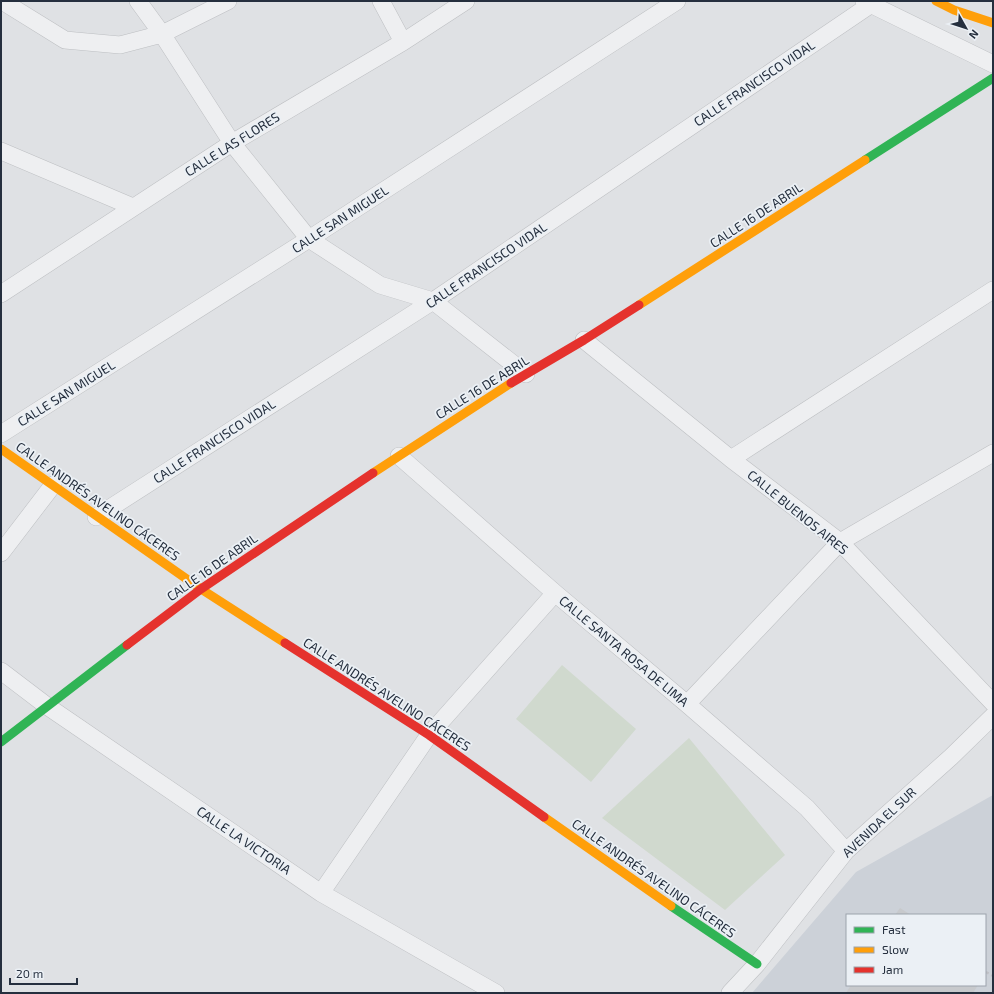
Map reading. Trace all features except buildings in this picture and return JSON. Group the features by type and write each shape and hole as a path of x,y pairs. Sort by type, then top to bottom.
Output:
{"street":[{"path":"2,1 65,40 120,45 162,34 228,1"},
{"path":"138,1 162,34 232,143 309,239 380,285 433,302 526,374"},
{"path":"381,1 403,42"},
{"name":"CALLE LAS FLORES","path":"1,294 232,143 403,42 466,1"},
{"name":"CALLE SAN MIGUEL","path":"1,434 309,239 677,1"},
{"path":"936,1 954,10 993,23"},
{"path":"867,3 993,64"},
{"name":"CALLE FRANCISCO VIDAL","path":"96,517 433,302 867,3"},
{"name":"CALLE 16 DE ABRIL","path":"1,742 201,589 399,456 526,374 584,340 993,78"},
{"path":"1,151 133,207"},
{"path":"732,459 993,290"},
{"name":"CALLE BUENOS AIRES","path":"584,340 732,459 840,542 993,703"},
{"name":"CALLE ANDRÉS AVELINO CÁCERES","path":"1,449 96,517 201,589 429,735 610,864 757,964"},
{"path":"687,704 840,542 993,453"},
{"name":"CALLE SANTA ROSA DE LIMA","path":"399,456 555,593 687,704 807,808 846,850"},
{"path":"1,553 53,485"},
{"path":"321,893 429,735 555,593"},
{"name":"CALLE LA VICTORIA","path":"1,671 47,706 321,893 496,993"},
{"name":"AVENIDA EL SUR","path":"730,993 757,964 846,850 950,757 993,716"}],"path":[{"path":"986,972 993,976"}],"shaded area":[{"path":"562,665 636,729 591,782 516,719"},
{"path":"689,738 785,855 725,910 602,818"},
{"path":"993,795 993,993 752,993 856,872"}],"traffic: fast":[{"path":"865,160 993,78"},
{"path":"1,742 127,645"},
{"path":"671,906 757,964"}],"traffic: slow":[{"path":"936,1 954,10 993,23"},
{"path":"639,305 865,160"},
{"path":"373,473 511,383"},
{"path":"1,449 201,589 285,643"},
{"path":"544,817 671,906"}],"traffic: jam":[{"path":"511,383 584,340 639,305"},
{"path":"127,645 201,589 373,473"},
{"path":"285,643 429,735 544,817"}]}
